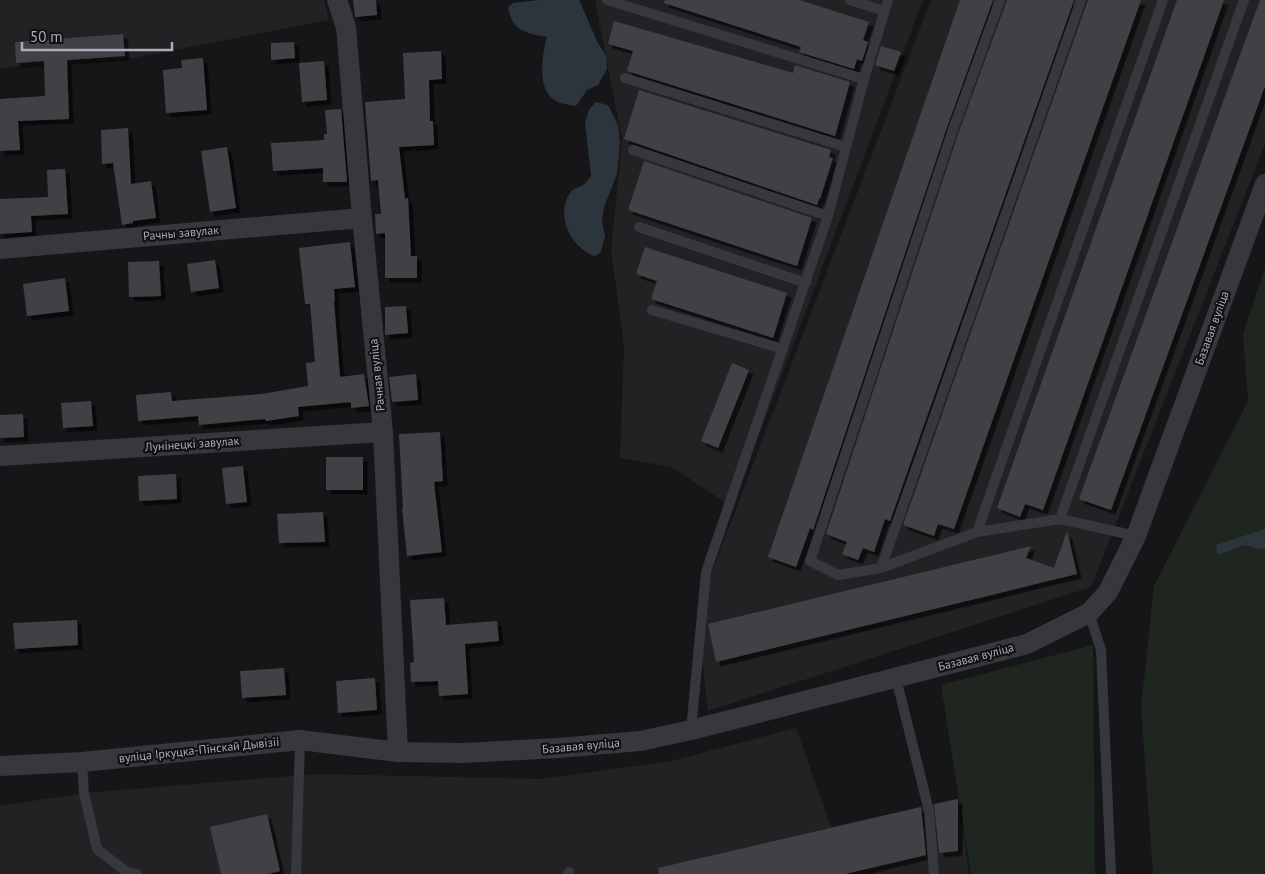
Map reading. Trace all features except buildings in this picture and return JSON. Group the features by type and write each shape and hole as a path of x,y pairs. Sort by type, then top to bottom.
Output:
{"street":[{"name":"Рачная вуліца","path":"337,0 346,27 383,432 398,752"},
{"name":"Базавая вуліца","path":"398,752 463,753 640,741 691,730 1027,644 1089,613 1108,592 1136,536 1265,184"},
{"name":"Рачны завулак","path":"0,249 362,218"},
{"name":"Лунінецкі завулак","path":"0,456 383,432"},
{"name":"вуліца Іркуцка-Пінскай Дывізіі","path":"0,766 82,762 300,740 398,752"}],"lane":[{"path":"608,0 864,79"},
{"path":"850,0 884,11"},
{"path":"691,730 706,572 828,216 864,79 888,0"},
{"path":"1000,0 952,132 810,561 838,575 882,568 977,532 1060,519 1136,536"},
{"path":"882,568 1081,0"},
{"path":"977,532 1163,0"},
{"path":"1060,519 1244,0"},
{"path":"624,78 846,147"},
{"path":"634,150 828,216"},
{"path":"639,227 806,283"},
{"path":"652,310 784,349"},
{"path":"1089,613 1101,650 1111,874"},
{"path":"896,678 929,811 934,874"},
{"path":"296,874 300,740"},
{"path":"82,762 84,792 97,849 128,873 137,874"}],"shaded area":[{"path":"0,0 324,0 329,20 128,59 0,68"},
{"path":"538,0 579,0 597,41 606,56 607,69 598,85 587,90 576,106 556,101 545,89 542,62 547,37 526,32 516,26 510,15 508,7 513,3"},
{"path":"595,0 923,0 732,507 672,467 620,458 624,346 611,250 622,139"},
{"path":"931,0 1265,0 1265,144 1091,587 708,711 697,611"},
{"path":"596,102 608,105 618,125 620,143 617,174 604,207 602,222 605,236 601,252 595,256 586,252 573,239 565,221 564,211 571,191 584,184 591,176 585,123 589,110"},
{"path":"1265,268 1265,874 1153,874 1141,708 1154,586 1248,401 1243,334"},
{"path":"1265,529 1265,548 1258,549 1245,545 1218,555 1216,545"},
{"path":"1093,645 1095,874 971,874 941,685"},
{"path":"796,728 831,827 958,799 969,874 0,874 0,806 84,793 317,774 541,779 671,761"}]}
